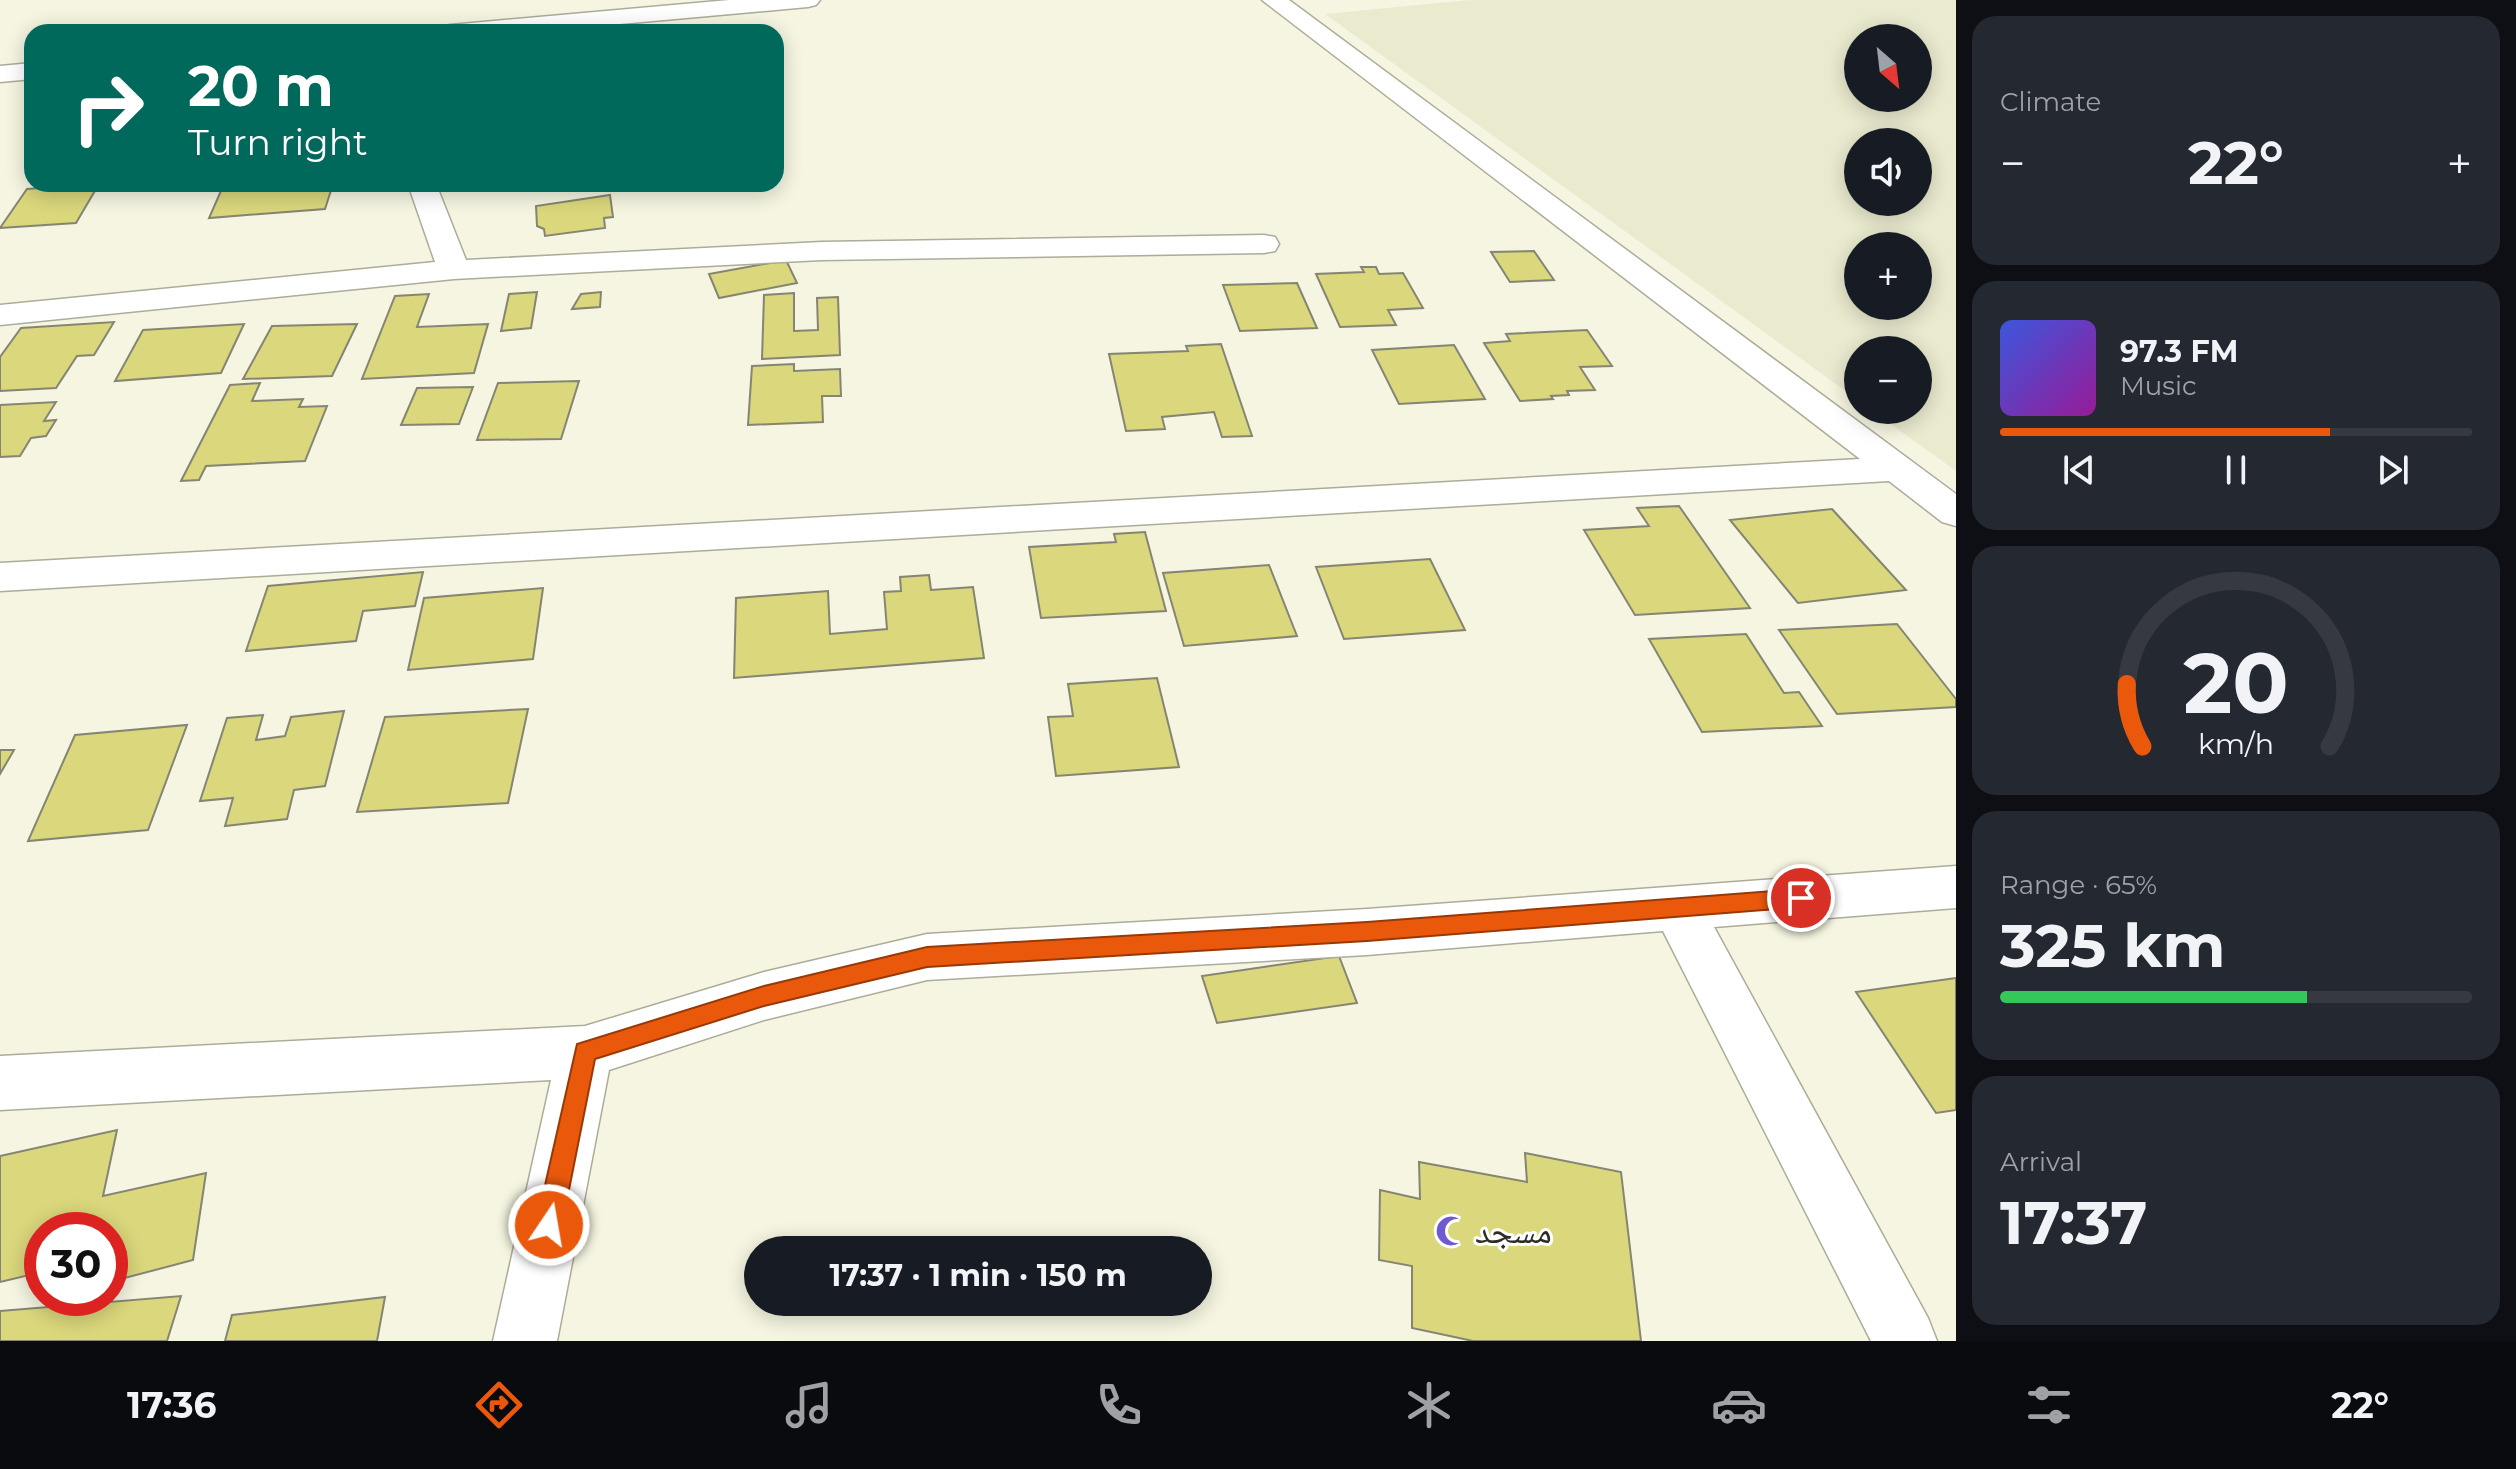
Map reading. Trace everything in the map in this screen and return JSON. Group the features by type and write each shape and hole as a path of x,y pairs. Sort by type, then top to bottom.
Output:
{"street":[{"path":"540,24 808,0"},
{"path":"1274,0 1956,513"},
{"path":"0,74 24,72"},
{"path":"425,192 454,270"},
{"path":"0,315 454,270 822,251 1264,244"},
{"path":"0,577 1898,469"},
{"path":"0,1083 585,1052 764,996 927,957 1367,932 1956,887"},
{"path":"1677,908 1905,1341"},
{"path":"525,1341 585,1052"}],"shaded area":[{"path":"1470,0 1956,0 1956,471 1891,424 1932,424 1932,336 1844,336 1844,390 1325,14"}],"building":[{"path":"25,192 94,192 76,223 0,228"},
{"path":"220,192 330,192 325,209 209,218"},
{"path":"610,195 613,217 604,218 605,228 545,236 544,229 537,226 536,206"},
{"path":"1534,251 1554,280 1510,282 1491,252"},
{"path":"786,260 797,283 719,298 709,274"},
{"path":"1361,267 1376,267 1379,274 1403,273 1423,308 1388,310 1396,325 1340,327 1316,274 1364,272"},
{"path":"1297,283 1317,328 1240,331 1223,285"},
{"path":"537,292 531,328 501,331 509,294"},
{"path":"601,292 600,307 572,309 581,294"},
{"path":"794,293 794,331 818,330 817,298 838,297 840,355 762,359 764,295"},
{"path":"429,294 417,327 488,324 474,373 362,379 395,296"},
{"path":"114,322 94,355 77,356 56,388 0,391 0,357 21,328"},
{"path":"244,324 221,373 115,381 143,330"},
{"path":"357,324 332,376 243,379 272,326"},
{"path":"1587,330 1612,366 1580,367 1595,390 1567,391 1569,395 1551,396 1553,399 1520,401 1484,343 1510,341 1506,334"},
{"path":"1221,344 1252,436 1222,437 1214,412 1162,417 1165,429 1126,431 1109,354 1188,351 1186,346"},
{"path":"1454,345 1485,399 1399,404 1372,350"},
{"path":"794,364 794,371 840,369 841,396 822,396 823,422 748,425 752,366"},
{"path":"579,381 561,439 477,440 498,383"},
{"path":"260,383 252,401 303,399 299,407 327,406 305,461 206,466 199,480 181,481 230,385"},
{"path":"473,387 459,424 401,425 417,388"},
{"path":"56,402 44,421 56,420 46,436 31,438 20,456 0,457 0,405"},
{"path":"1679,506 1750,608 1635,615 1584,530 1649,526 1637,508"},
{"path":"1832,509 1906,590 1798,603 1730,520"},
{"path":"1145,532 1166,611 1041,618 1029,547 1116,542 1114,534"},
{"path":"1430,559 1465,630 1344,639 1316,567"},
{"path":"1269,565 1297,636 1184,646 1163,573"},
{"path":"423,572 415,606 363,611 356,641 246,651 268,586"},
{"path":"929,575 931,590 973,587 984,658 734,678 736,598 828,591 830,634 887,629 884,592 901,591 900,577"},
{"path":"543,588 533,659 408,670 424,598"},
{"path":"1897,624 1956,699 1956,707 1837,714 1779,630"},
{"path":"1746,634 1784,693 1799,692 1822,726 1702,732 1649,639"},
{"path":"1157,678 1179,767 1056,776 1048,717 1073,716 1068,684"},
{"path":"528,709 508,803 357,812 385,717"},
{"path":"344,711 325,786 294,790 287,819 225,826 233,798 200,801 227,718 263,715 256,740 285,736 291,717"},
{"path":"187,725 148,830 28,841 75,735"},
{"path":"0,750 14,750 0,774"},
{"path":"1339,956 1357,1003 1217,1023 1202,976"},
{"path":"1956,978 1956,1110 1936,1113 1856,992"},
{"path":"117,1130 103,1196 206,1173 193,1260 128,1277 128,1212 24,1212 24,1276 0,1282 0,1156"},
{"path":"1525,1153 1621,1172 1641,1341 1473,1341 1412,1328 1412,1266 1379,1260 1380,1190 1420,1199 1419,1162 1527,1182"},
{"path":"181,1296 167,1341 0,1341 0,1311 24,1309 24,1316 128,1316 128,1300"},
{"path":"385,1297 377,1341 225,1341 232,1315"}],"place":[{"name":"مسجد","path":"1451,1231"}],"route":[{"path":"549,1225 585,1052 764,996 927,957 1367,932 1801,898"}]}
